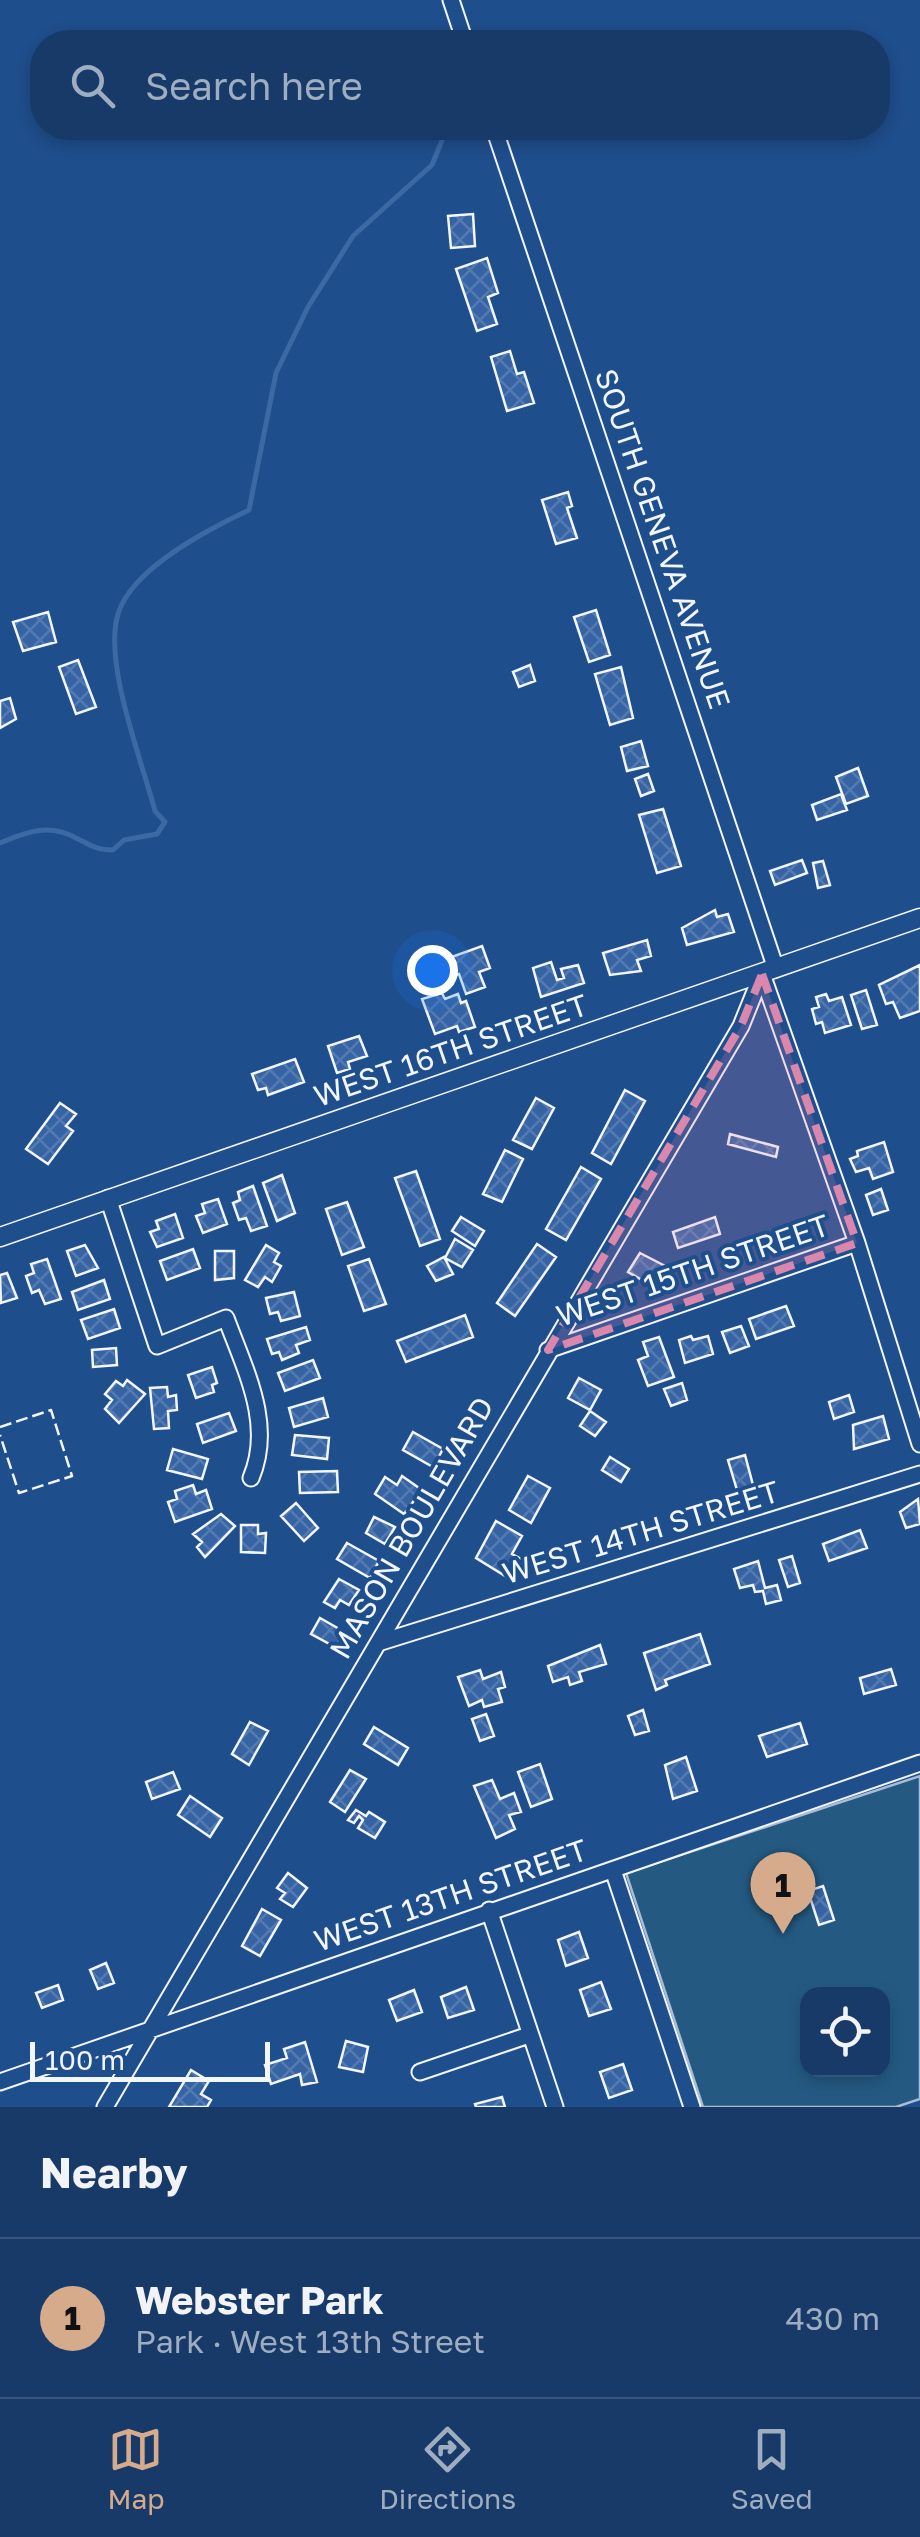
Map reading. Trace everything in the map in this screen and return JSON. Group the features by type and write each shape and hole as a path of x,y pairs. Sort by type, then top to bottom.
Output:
{"street":[{"path":"451,0 461,30"},
{"name":"SOUTH GENEVA AVENUE","path":"498,140 920,1444"},
{"name":"WEST 16TH STREET","path":"0,1237 920,918"},
{"name":"MASON BOULEVARD","path":"105,2107 769,972"},
{"path":"108,1198 157,1346 226,1318 254,1393 261,1430 261,1454 252,1478"},
{"name":"WEST 15TH STREET","path":"548,1350 857,1243"},
{"name":"WEST 14TH STREET","path":"378,1643 920,1474"},
{"name":"WEST 13TH STREET","path":"0,2082 920,1763"},
{"path":"613,1870 692,2107"},
{"path":"489,1910 555,2107"},
{"path":"420,2072 529,2034"}],"highlighted area":[{"path":"762,974 857,1243 548,1350 741,1026"}],"shaded area":[{"path":"920,1776 920,2099 896,2107 703,2107 626,1873"}],"building":[{"path":"473,214 475,246 451,248 448,216"},
{"path":"487,258 498,293 488,297 497,324 477,331 456,269"},
{"path":"510,351 517,374 524,372 534,403 507,411 491,357"},
{"path":"568,492 572,506 567,508 577,538 556,544 542,500"},
{"path":"596,610 610,655 589,662 574,617"},
{"path":"48,612 56,642 23,651 13,622"},
{"path":"78,660 96,707 76,714 59,667"},
{"path":"530,665 535,681 519,687 513,672"},
{"path":"621,667 633,718 610,725 595,674"},
{"path":"10,698 16,719 0,728 0,701"},
{"path":"641,741 648,766 627,771 621,747"},
{"path":"858,768 868,796 846,804 836,777"},
{"path":"648,774 654,791 641,796 635,779"},
{"path":"841,794 847,810 817,820 812,805"},
{"path":"663,809 681,866 657,873 639,815"},
{"path":"802,860 807,873 775,885 770,871"},
{"path":"823,861 830,885 818,888 813,863"},
{"path":"715,910 717,917 728,914 734,932 687,945 682,928"},
{"path":"647,940 651,956 637,960 641,971 610,975 603,953"},
{"path":"482,946 490,968 479,972 485,987 466,994 459,974 452,976 446,959"},
{"path":"551,962 557,980 564,978 561,969 578,965 584,983 541,997 533,968"},
{"path":"920,965 920,1011 900,1018 893,1002 886,1004 879,985"},
{"path":"866,990 877,1025 862,1029 851,995"},
{"path":"442,993 445,999 458,994 461,1003 466,1001 475,1027 459,1032 457,1026 435,1034 422,999"},
{"path":"826,994 829,1001 842,997 851,1025 825,1033 822,1022 816,1024 812,1009 819,1007 816,997"},
{"path":"359,1036 367,1056 348,1062 350,1069 337,1073 328,1046"},
{"path":"295,1059 304,1082 268,1095 266,1088 258,1090 252,1074"},
{"path":"625,1090 645,1101 611,1164 592,1153"},
{"path":"536,1098 554,1108 532,1149 513,1140"},
{"path":"60,1103 76,1114 66,1126 73,1131 48,1164 26,1149"},
{"path":"730,1134 778,1147 776,1157 728,1144"},
{"path":"884,1142 893,1172 873,1179 869,1168 856,1172 850,1159 858,1156 857,1151"},
{"path":"505,1150 523,1159 502,1202 483,1194"},
{"path":"581,1167 601,1179 566,1240 546,1229"},
{"path":"416,1171 440,1239 420,1246 395,1178"},
{"path":"282,1175 295,1213 277,1221 263,1183"},
{"path":"253,1186 267,1226 251,1231 246,1218 239,1220 233,1203 240,1200 238,1192"},
{"path":"881,1189 888,1210 873,1215 866,1195"},
{"path":"218,1199 227,1224 203,1233 196,1216 205,1213 202,1204"},
{"path":"347,1202 364,1247 342,1255 326,1209"},
{"path":"175,1214 183,1238 157,1247 150,1232 159,1229 156,1221"},
{"path":"461,1217 484,1231 475,1246 452,1231"},
{"path":"715,1217 720,1234 678,1248 673,1232"},
{"path":"455,1239 473,1250 462,1267 445,1258"},
{"path":"537,1244 556,1257 515,1316 497,1303"},
{"path":"85,1245 98,1268 76,1276 67,1251"},
{"path":"266,1245 279,1253 274,1262 281,1266 272,1282 265,1277 258,1287 245,1280"},
{"path":"193,1249 200,1268 167,1280 160,1261"},
{"path":"215,1251 234,1251 234,1278 215,1280"},
{"path":"640,1253 669,1268 658,1289 628,1272"},
{"path":"444,1257 453,1274 436,1281 427,1266"},
{"path":"47,1259 61,1299 45,1304 39,1290 32,1293 26,1276 34,1273 31,1264"},
{"path":"369,1259 386,1304 364,1311 348,1266"},
{"path":"7,1273 17,1298 1,1303 0,1275"},
{"path":"104,1280 110,1299 78,1310 72,1292"},
{"path":"294,1292 300,1316 281,1321 278,1312 270,1314 266,1298"},
{"path":"786,1306 794,1326 756,1339 749,1319"},
{"path":"114,1309 120,1328 88,1339 81,1320"},
{"path":"465,1315 473,1337 406,1362 397,1341"},
{"path":"741,1326 749,1346 730,1353 722,1332"},
{"path":"306,1327 310,1340 296,1345 299,1353 282,1360 279,1352 272,1354 267,1339"},
{"path":"691,1336 693,1340 708,1336 713,1354 685,1363 679,1340"},
{"path":"659,1337 674,1377 648,1386 638,1360 648,1356 643,1342"},
{"path":"116,1348 117,1365 93,1367 92,1350"},
{"path":"313,1360 320,1378 285,1391 278,1373"},
{"path":"212,1367 217,1383 212,1385 214,1392 196,1398 188,1375"},
{"path":"579,1378 601,1390 590,1410 568,1398"},
{"path":"127,1380 145,1394 119,1423 105,1409 112,1400 105,1394 116,1381 123,1386"},
{"path":"682,1383 687,1400 671,1406 664,1389"},
{"path":"167,1387 168,1397 176,1395 177,1410 168,1411 169,1428 154,1429 150,1388"},
{"path":"849,1395 854,1412 834,1419 829,1402"},
{"path":"323,1398 328,1417 294,1427 289,1408"},
{"path":"590,1411 606,1422 595,1436 580,1426"},
{"path":"229,1413 236,1431 203,1443 197,1424"},
{"path":"883,1416 889,1439 854,1449 853,1425"},
{"path":"413,1432 443,1449 433,1467 403,1450"},
{"path":"295,1435 329,1438 327,1459 292,1455"},
{"path":"173,1449 208,1459 202,1479 167,1470"},
{"path":"745,1455 753,1485 737,1490 728,1460"},
{"path":"610,1457 629,1469 621,1482 602,1470"},
{"path":"337,1471 338,1492 300,1493 299,1472"},
{"path":"402,1476 422,1490 404,1514 375,1494 385,1477 397,1485"},
{"path":"528,1476 550,1488 531,1523 509,1510"},
{"path":"193,1485 196,1494 206,1490 212,1509 175,1522 168,1502 177,1499 175,1491"},
{"path":"918,1499 920,1524 906,1528 900,1512"},
{"path":"296,1503 318,1528 304,1541 281,1516"},
{"path":"221,1514 235,1526 205,1557 197,1547 202,1542 193,1534"},
{"path":"374,1517 395,1527 385,1544 366,1533"},
{"path":"496,1521 522,1536 512,1554 527,1562 515,1582 476,1558"},
{"path":"241,1525 258,1525 258,1534 266,1533 265,1553 241,1552"},
{"path":"860,1530 867,1548 829,1561 823,1544"},
{"path":"347,1543 379,1561 370,1578 337,1559"},
{"path":"792,1556 800,1583 788,1587 779,1560"},
{"path":"758,1561 765,1588 777,1585 781,1600 766,1604 763,1591 755,1592 753,1585 740,1588 734,1569"},
{"path":"339,1579 359,1590 349,1605 340,1600 335,1608 324,1602"},
{"path":"320,1618 348,1634 339,1649 311,1634"},
{"path":"700,1634 710,1664 665,1680 667,1685 656,1690 644,1653"},
{"path":"600,1645 606,1664 579,1672 582,1681 570,1685 568,1677 553,1682 548,1666"},
{"path":"891,1669 896,1685 864,1694 860,1678"},
{"path":"480,1670 483,1679 501,1672 505,1687 498,1689 502,1702 484,1707 482,1700 469,1706 458,1677"},
{"path":"643,1710 649,1731 635,1735 628,1716"},
{"path":"486,1714 494,1736 480,1741 472,1719"},
{"path":"250,1722 268,1731 249,1765 232,1754"},
{"path":"800,1723 807,1744 767,1757 759,1736"},
{"path":"374,1727 408,1748 398,1765 364,1744"},
{"path":"686,1757 697,1791 673,1799 665,1765"},
{"path":"540,1764 552,1799 531,1807 518,1772"},
{"path":"350,1770 366,1779 345,1812 330,1802"},
{"path":"173,1772 180,1789 152,1799 146,1782"},
{"path":"492,1780 500,1799 514,1793 521,1812 509,1815 515,1829 496,1838 474,1786"},
{"path":"190,1796 222,1818 210,1837 178,1815"},
{"path":"356,1810 366,1816 369,1812 385,1822 375,1838 358,1828 363,1820 359,1816 354,1823 348,1820"},
{"path":"288,1873 307,1888 293,1907 280,1899 285,1893 277,1888"},
{"path":"823,1886 834,1920 819,1925 808,1891"},
{"path":"262,1909 281,1920 260,1956 242,1946"},
{"path":"579,1932 588,1958 566,1966 558,1940"},
{"path":"106,1963 114,1983 98,1989 90,1970"},
{"path":"601,1982 611,2009 589,2016 580,1990"},
{"path":"58,1985 63,2000 42,2008 36,1993"},
{"path":"466,1987 474,2010 448,2018 441,1997"},
{"path":"414,1990 422,2012 397,2021 389,2000"},
{"path":"346,2041 368,2047 363,2072 339,2067"},
{"path":"305,2042 317,2082 302,2085 300,2074 271,2084 265,2065 287,2058 284,2049"},
{"path":"623,2064 632,2090 609,2098 600,2072"},
{"path":"191,2070 209,2081 201,2094 211,2100 207,2107 169,2107"},
{"path":"502,2097 505,2107 475,2104"}],"waterway":[{"path":"0,843 47,830 113,850 124,840 157,834 165,822 155,811 120,685 115,634 118,614 126,597 155,566 194,539 249,510 276,373 308,307 353,236 432,165 442,140"}],"fence":[{"path":"0,1427 51,1410 72,1476 19,1493 0,1435"}],"place":[{"name":"Webster Park","path":"783,1934"}]}
